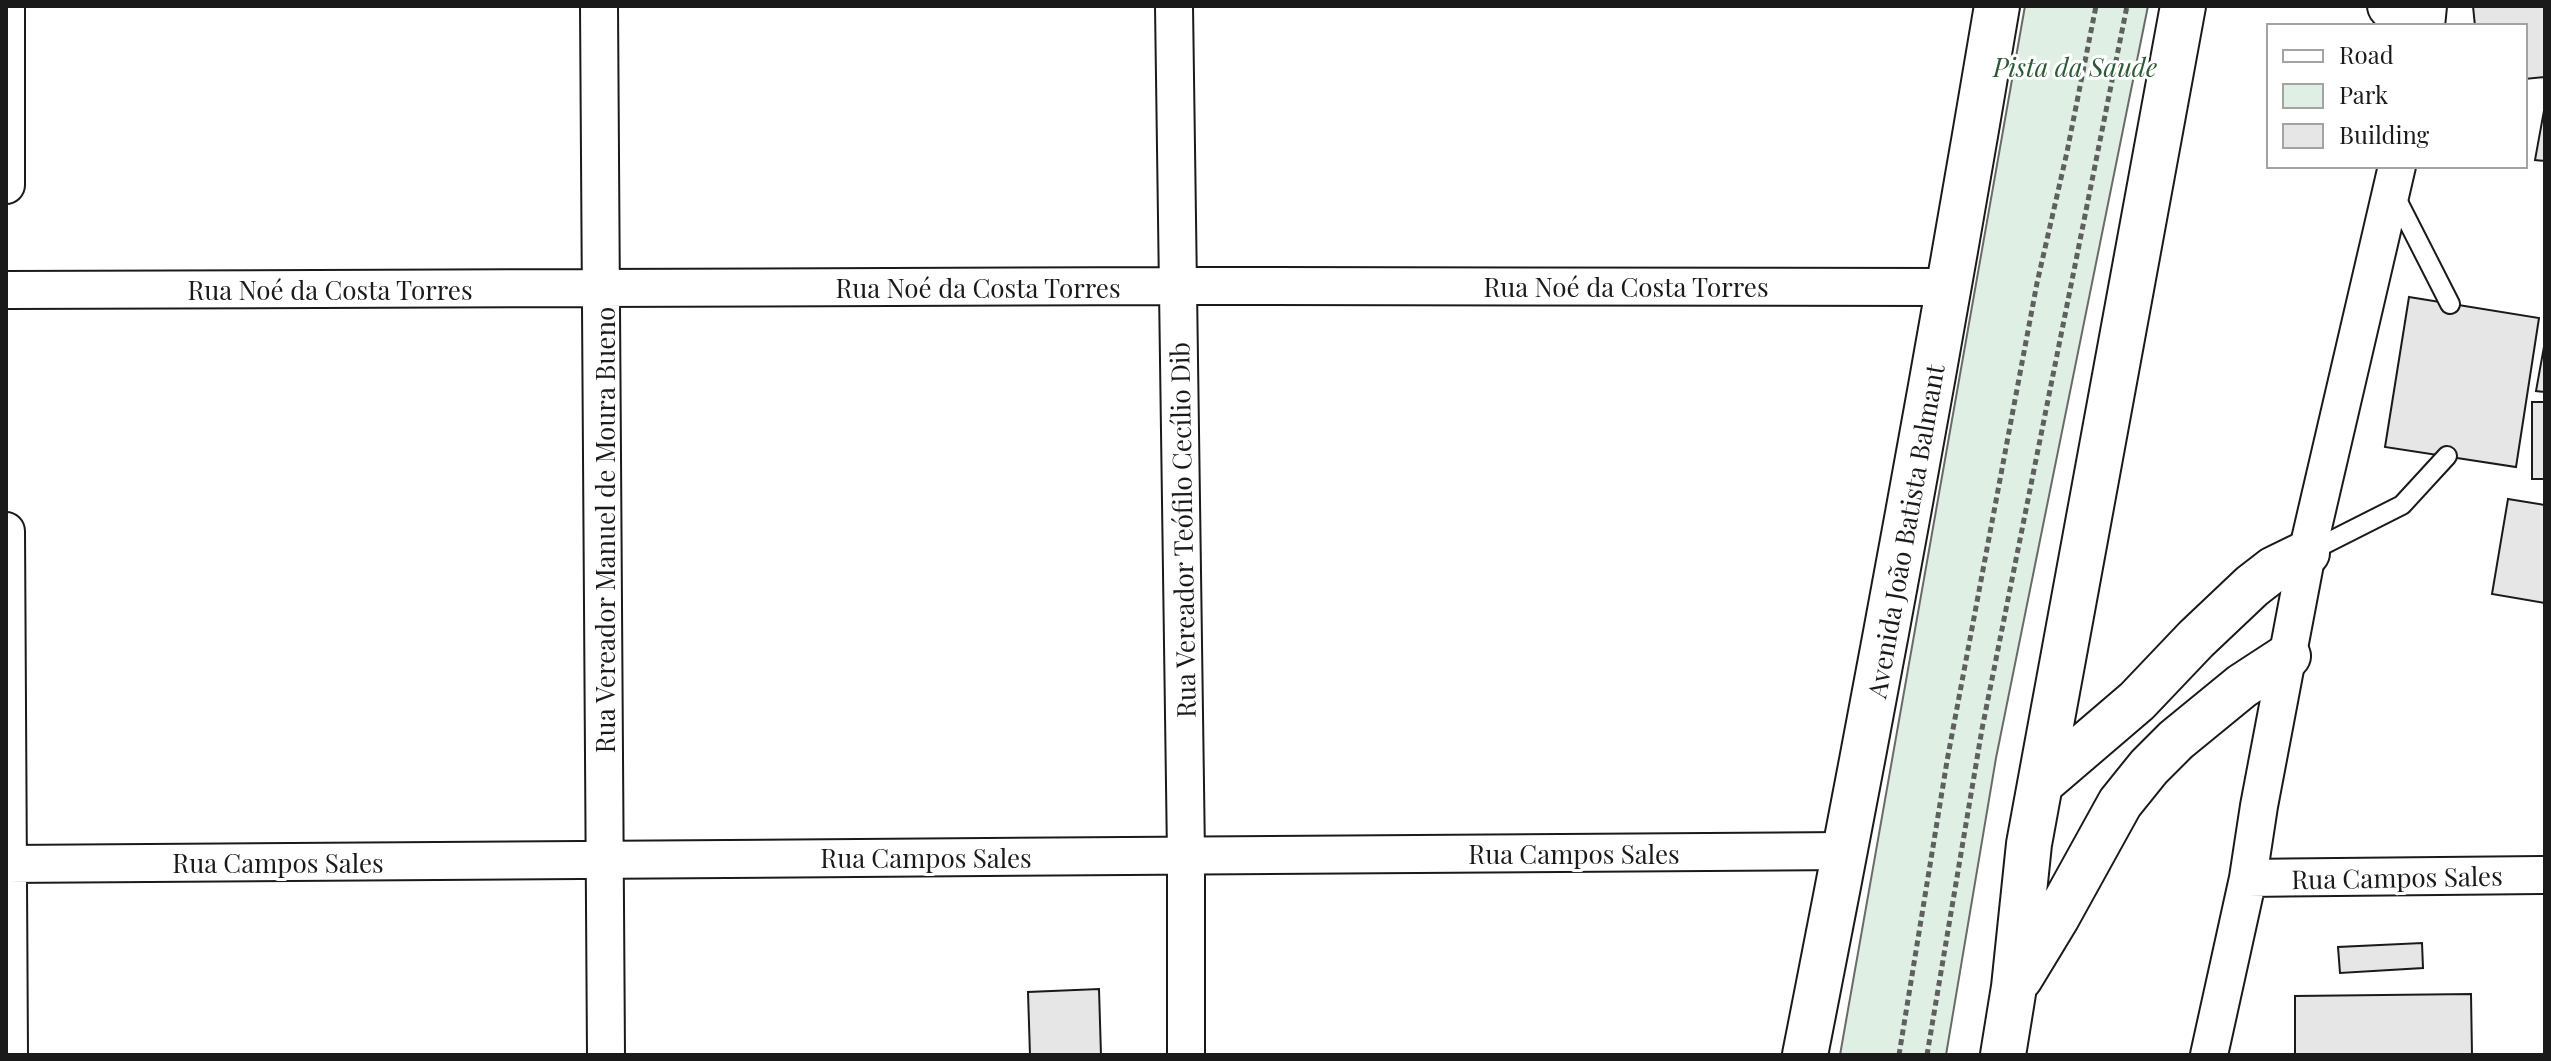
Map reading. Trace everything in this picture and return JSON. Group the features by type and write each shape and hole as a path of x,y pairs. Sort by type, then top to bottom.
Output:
{"main road":[{"name":"Avenida João Batista Balmant","path":"1805,1055 1950,287 1997,6"},
{"path":"2003,1055 2014,987 2029,844 2183,6"},
{"path":"2390,6 2407,24"},
{"path":"2040,784 2137,701 2252,586 2274,569 2307,553"},
{"path":"2014,987 2120,803 2149,767 2176,740 2242,686 2288,656"}],"street":[{"path":"6,6 6,185"},
{"name":"Rua Vereador Manuel de Moura Bueno","path":"599,6 606,1055"},
{"name":"Rua Vereador Teófilo Cecílio Dib","path":"1174,6 1186,1055"},
{"path":"2209,1055 2248,878 2307,553 2394,178"},
{"name":"Rua Noé da Costa Torres","path":"6,290 1950,287"},
{"path":"6,531 9,1055"},
{"name":"Rua Campos Sales","path":"7,864 1845,851"},
{"name":"Rua Campos Sales","path":"2248,878 2545,875"}],"lane":[{"path":"2394,178 2450,304"},
{"path":"2307,553 2402,505 2447,456"}],"path":[{"path":"1899,1055 1947,761 2037,283 2096,6"},
{"path":"1927,1055 1982,729 2127,6"}],"green space":[{"name":"Pista da Saude","path":"2025,6 2148,6 1996,758 1946,1055 1840,1055"}],"building":[{"path":"2473,6 2545,6 2545,77 2527,79 2527,24 2475,24"},
{"path":"2545,105 2545,161 2535,160"},
{"path":"2409,297 2539,318 2516,467 2385,447"},
{"path":"2545,341 2545,392 2536,391"},
{"path":"2532,402 2545,402 2545,479 2532,479"},
{"path":"2508,499 2545,505 2545,603 2492,594"},
{"path":"2422,943 2423,968 2340,973 2338,947"},
{"path":"1099,989 1101,1055 1030,1055 1028,992"},
{"path":"2471,994 2472,1055 2295,1055 2295,996"}]}
